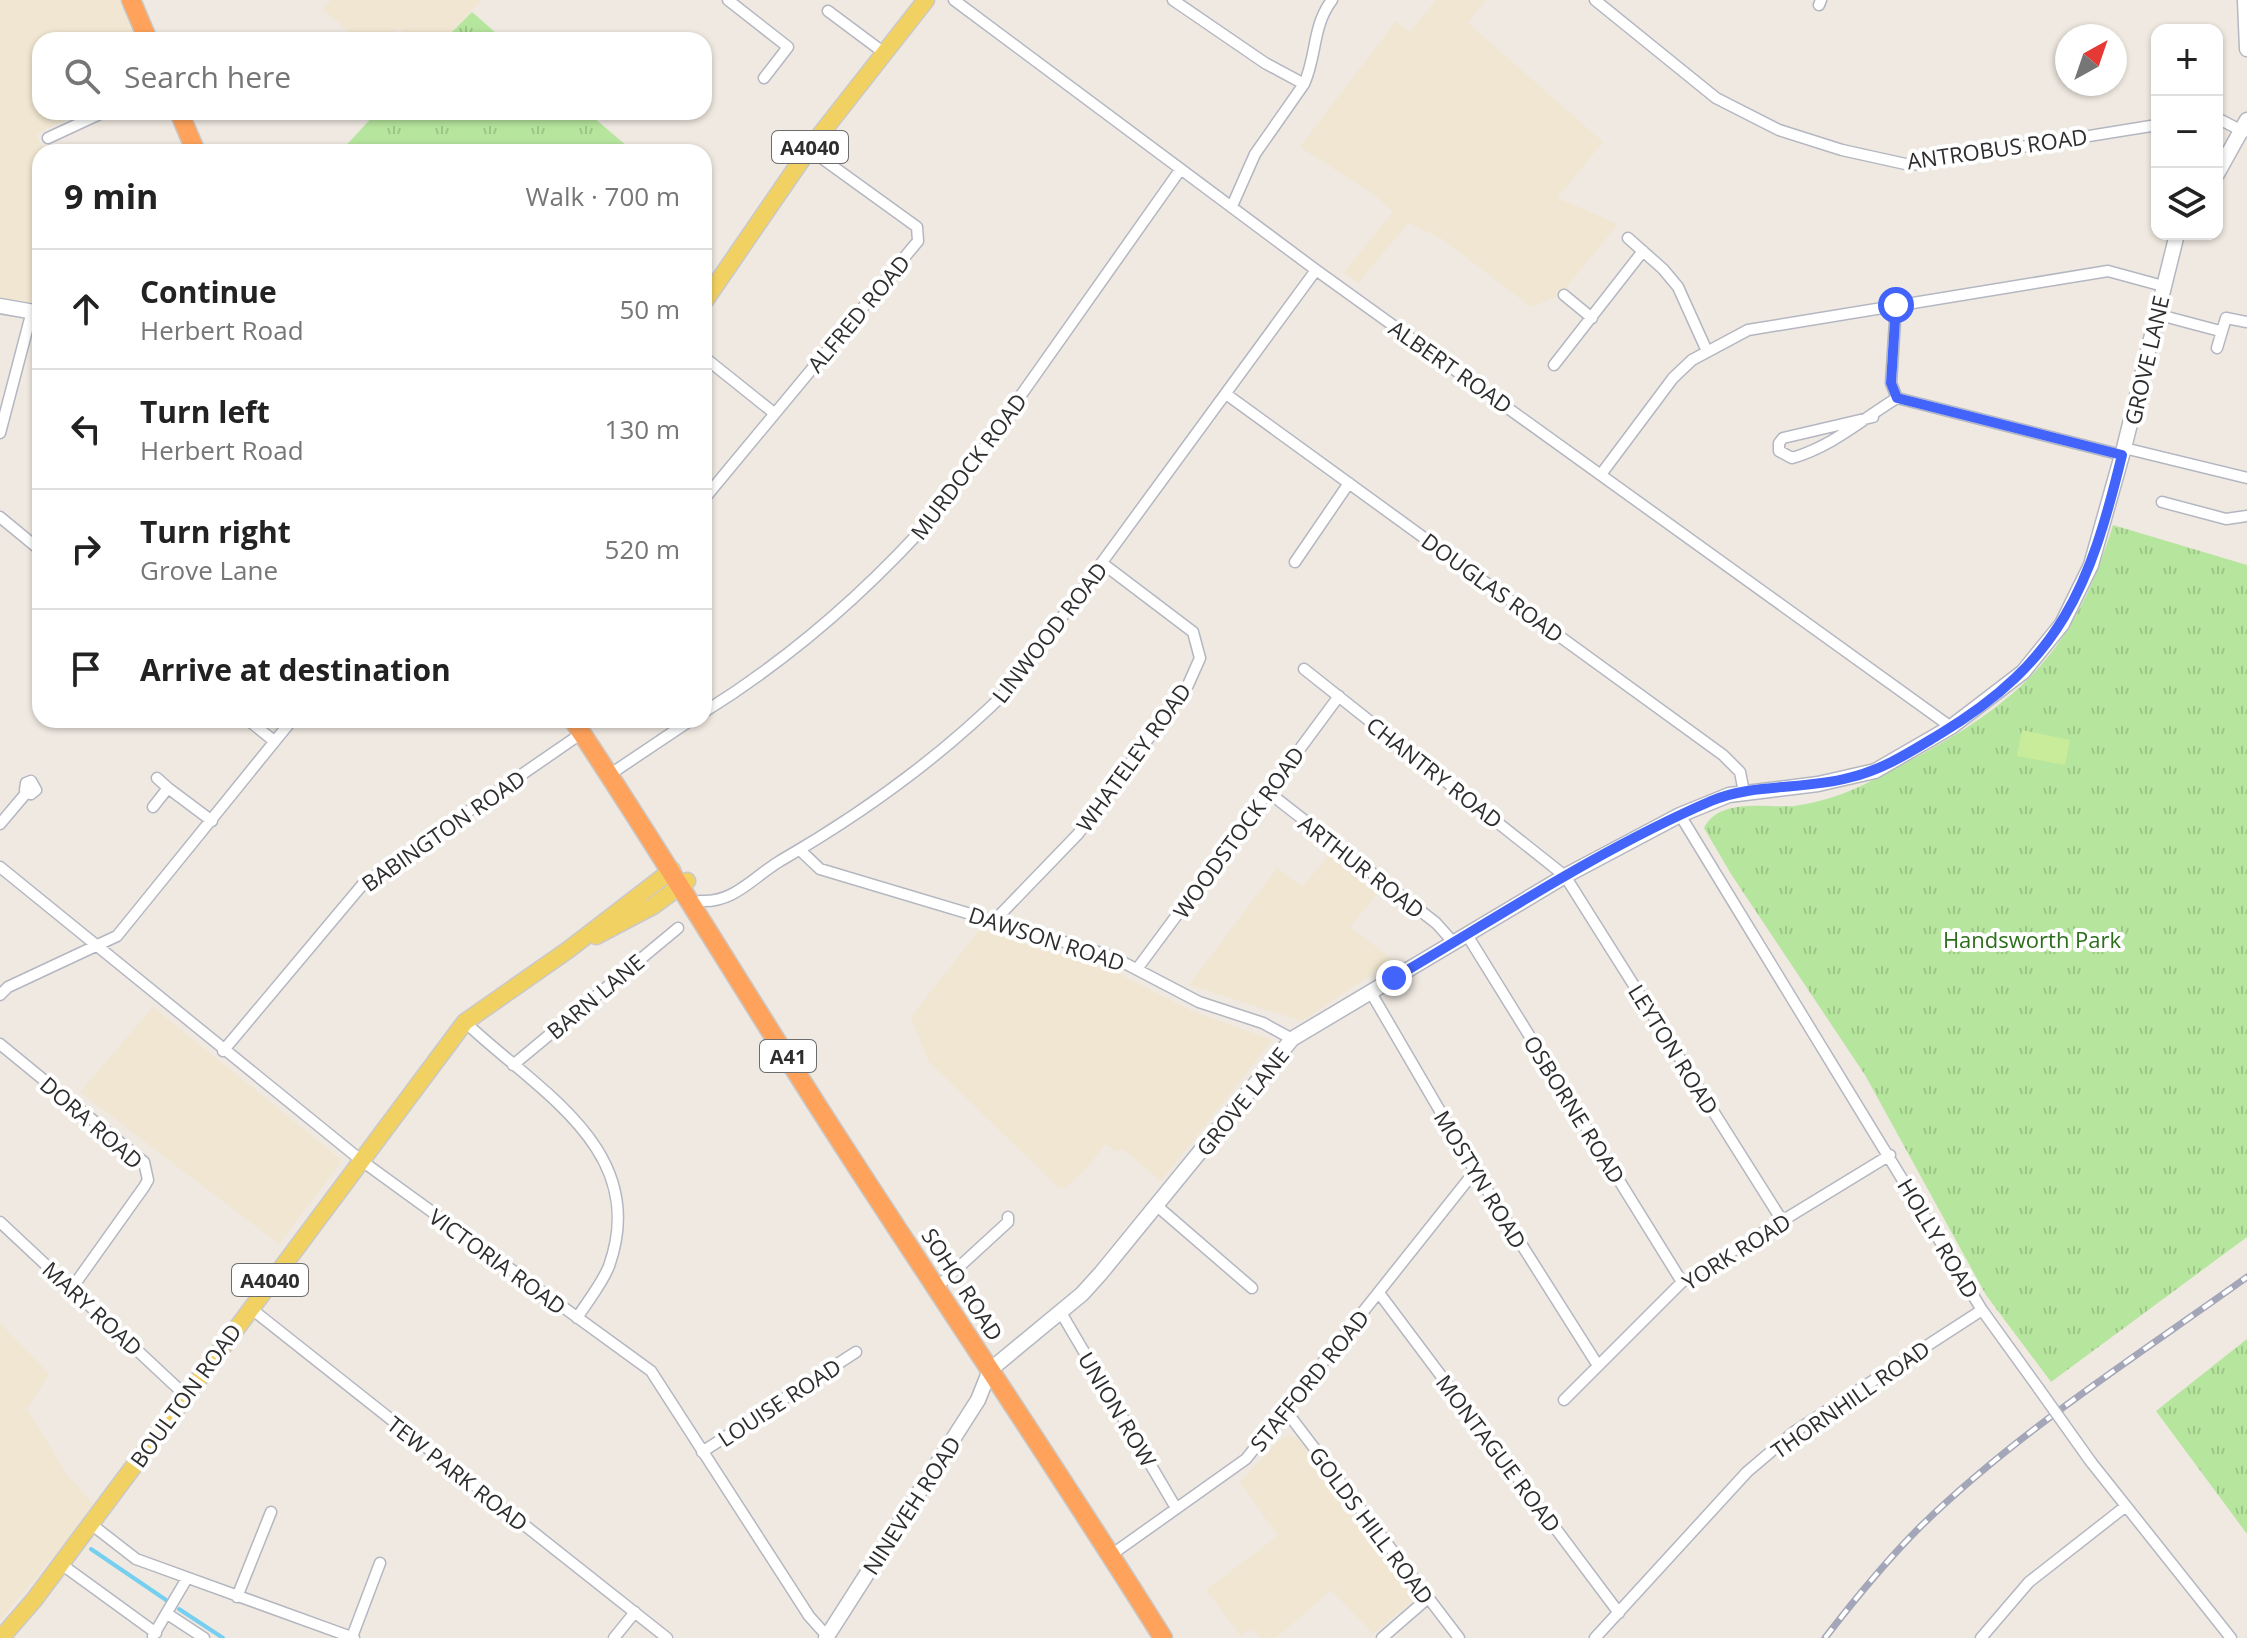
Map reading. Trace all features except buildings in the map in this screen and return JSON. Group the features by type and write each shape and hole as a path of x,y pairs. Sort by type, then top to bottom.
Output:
{"highway":[{"path":"131,0 145,32"},
{"path":"182,120 193,144"},
{"name":"SOHO ROAD","path":"579,728 1163,1638"},
{"name":"SOHO ROAD","path":"679,880 700,901 725,954"}],"main road":[{"name":"A4040","path":"712,290 809,149 926,0"},
{"name":"BOULTON ROAD","path":"1,1638 61,1564 249,1307 465,1022 568,950 679,880"}],"street":[{"path":"728,0 788,47 764,78"},
{"name":"ALBERT ROAD","path":"954,0 1316,270 1951,727"},
{"path":"1232,206 1255,154 1304,84 1317,26 1332,0"},
{"name":"ANTROBUS ROAD","path":"1595,0 1716,98 1779,130 1842,150 1910,165 2151,126"},
{"path":"2245,0 2247,49"},
{"path":"1178,1 1265,63 1304,84"},
{"path":"828,11 883,52"},
{"path":"48,138 87,120"},
{"path":"2220,168 2245,126 2223,120"},
{"name":"ALFRED ROAD","path":"712,489 918,241 920,234 917,227 809,149"},
{"name":"MURDOCK ROAD","path":"712,707 757,679 838,614 907,547 942,507 1180,170"},
{"path":"1628,238 1678,287 1706,349"},
{"name":"GROVE LANE","path":"990,1370 1101,1273 1292,1039 1565,876 1680,815 1714,800 1744,792 1818,784 1875,771 1951,727 2011,684 2045,649 2062,624 2091,565 2123,452 2175,240"},
{"path":"1554,365 1643,251"},
{"name":"LINWOOD ROAD","path":"700,901 726,900 896,789 957,741 1010,688 1316,270"},
{"path":"1602,473 1673,378 1706,349 1748,330 2108,271 2163,286"},
{"path":"1564,295 1592,318"},
{"path":"1896,305 1891,383 1897,398"},
{"path":"0,306 32,311"},
{"path":"2156,314 2220,331"},
{"path":"2217,348 2226,318 2247,322"},
{"path":"0,433 32,325"},
{"path":"712,363 774,413"},
{"name":"DOUGLAS ROAD","path":"1226,394 1723,755 1740,772 1744,792"},
{"path":"1873,417 1783,438 1779,451 1792,458 1806,454 1846,435 1873,417 1897,398"},
{"path":"1897,398 2247,478"},
{"path":"1295,562 1349,483"},
{"path":"2162,502 2226,519 2247,516"},
{"path":"0,517 32,543"},
{"name":"WHATELEY ROAD","path":"995,920 1078,834 1188,685 1200,658 1193,632 1102,563"},
{"name":"CHANTRY ROAD","path":"1304,669 1565,876"},
{"name":"WOODSTOCK ROAD","path":"1137,969 1339,696"},
{"path":"258,728 274,741"},
{"path":"3,987 99,948 117,936 285,728"},
{"name":"BABINGTON ROAD","path":"223,1051 363,884 577,728"},
{"path":"609,775 679,728"},
{"path":"157,778 212,821"},
{"path":"153,807 168,788"},
{"path":"0,824 27,792"},
{"name":"ARTHUR ROAD","path":"1268,792 1436,923 1461,939"},
{"name":"HOLLY ROAD","path":"1680,815 1982,1310 2091,1462 2231,1638"},
{"name":"DAWSON ROAD","path":"800,850 820,869 1111,956 1199,1002 1263,1023 1292,1039"},
{"name":"VICTORIA ROAD","path":"0,867 362,1161 651,1371 665,1387 702,1452 809,1616 827,1637"},
{"name":"LEYTON ROAD","path":"1565,876 1783,1222"},
{"name":"BARN LANE","path":"513,1065 678,928"},
{"name":"OSBORNE ROAD","path":"1461,939 1682,1282"},
{"name":"MOSTYN ROAD","path":"1370,991 1475,1171 1597,1364"},
{"path":"465,1022 588,1134 607,1163 614,1184 615,1247 607,1270 577,1318"},
{"name":"DORA ROAD","path":"0,1044 144,1162 148,1170 144,1187 72,1288"},
{"name":"YORK ROAD","path":"1564,1400 1682,1282 1890,1155"},
{"name":"STAFFORD ROAD","path":"1111,1555 1246,1459 1475,1171"},
{"path":"1157,1206 1252,1288"},
{"path":"936,1288 986,1244 1008,1222 1008,1217"},
{"name":"MARY ROAD","path":"0,1222 185,1395"},
{"name":"MONTAGUE ROAD","path":"1379,1293 1619,1613"},
{"name":"TEW PARK ROAD","path":"249,1307 667,1638"},
{"name":"THORNHILL ROAD","path":"1595,1638 1747,1472 1794,1432 1982,1310"},
{"name":"UNION ROW","path":"1060,1311 1176,1508"},
{"name":"LOUISE ROAD","path":"702,1452 856,1352"},
{"name":"NINEVEH ROAD","path":"827,1637 978,1400 990,1370"},
{"name":"GOLDS HILL ROAD","path":"1286,1411 1459,1638"},
{"path":"1981,1638 2029,1582 2126,1506"},
{"path":"237,1597 271,1512"},
{"path":"91,1524 136,1559 186,1580 353,1638 380,1563"},
{"path":"61,1564 154,1636 169,1615 186,1580"},
{"path":"1382,1638 1428,1598"},
{"path":"614,1638 635,1612"},
{"path":"169,1615 204,1638"}],"shaded area":[{"path":"0,0 119,0 133,32 32,32 32,120 65,120 36,134 40,144 32,144 32,304 0,298"},
{"path":"331,0 482,0 452,32 403,32 399,28 395,32 350,32 322,9"},
{"path":"1436,0 1486,0 1468,23 1603,142 1557,198 1618,224 1560,295 1531,307 1441,238 1408,223 1358,283 1344,272 1393,212 1372,193 1300,147 1396,21 1410,32"},
{"path":"1331,853 1379,892 1350,927 1393,960 1302,1021 1189,985 1277,868 1302,887"},
{"path":"980,929 1111,970 1192,1011 1272,1040 1161,1181 1123,1149 1116,1151 1105,1144 1087,1168 1065,1188 1059,1188 929,1062 911,1017"},
{"path":"153,1007 339,1158 339,1164 279,1244 80,1092"},
{"path":"0,1323 49,1374 27,1409 66,1473 95,1506 0,1621"},
{"path":"1289,1435 1298,1439 1418,1596 1373,1634 1331,1590 1276,1638 1261,1638 1256,1632 1247,1630 1241,1636 1206,1590 1278,1536 1240,1482 1278,1441"}],"green space":[{"path":"472,12 495,32 452,32"},
{"path":"370,120 596,120 625,144 347,144"},
{"name":"Handsworth Park","path":"2113,525 2247,565 2247,1237 2051,1382 1986,1295 1865,1075 1731,874 1704,828 1711,818 1732,808 1794,806 1853,790 1924,753 1993,709 2045,661 2065,633 2099,566"},
{"path":"2022,730 2070,740 2065,765 2017,756"},
{"path":"2247,1339 2247,1534 2156,1411"}],"waterway":[{"path":"91,1549 169,1602"},
{"path":"179,1609 223,1638"}],"railway":[{"path":"1825,1638 1895,1554 1957,1492 2037,1427 2247,1277"}],"route":[{"path":"1394,978 1565,876 1714,800 1744,792 1850,778 1875,771 1902,758 2011,684 2045,649 2074,603 2091,565 2122,455 1897,398 1891,383 1896,305"}]}
